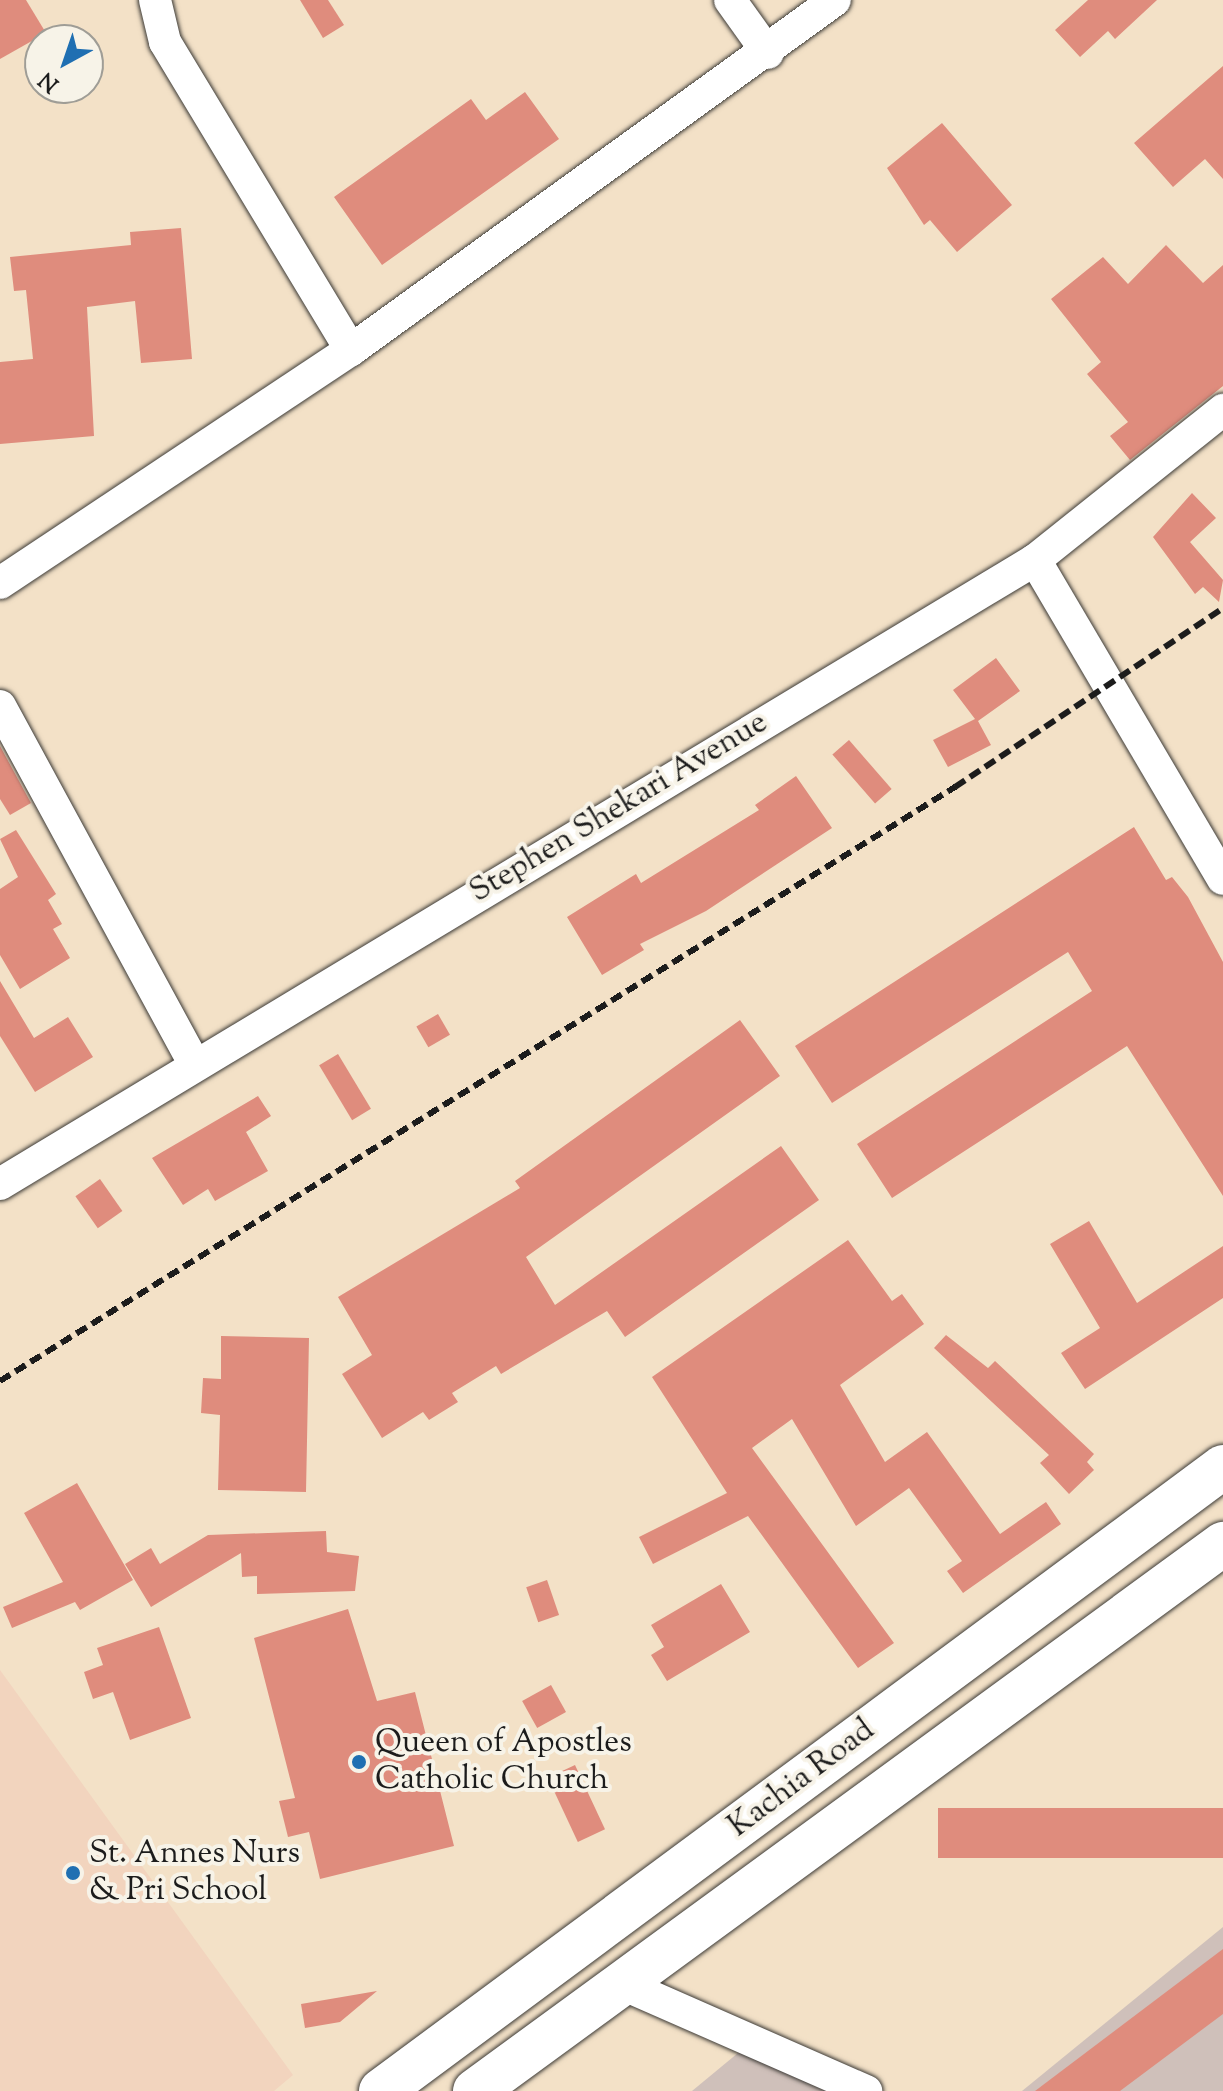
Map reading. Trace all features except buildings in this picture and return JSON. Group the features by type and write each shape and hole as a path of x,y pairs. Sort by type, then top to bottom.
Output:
{"main road":[{"name":"Kachia Road","path":"381,2091 1223,1467"},
{"name":"Kachia Road","path":"475,2091 1223,1544"}],"street":[{"path":"155,0 165,42 351,350"},
{"path":"730,0 768,53"},
{"path":"0,583 351,350 768,53 835,0"},
{"name":"Stephen Shekari Avenue","path":"0,1184 193,1062 1035,560 1223,410"},
{"path":"1035,560 1223,879"},
{"path":"0,706 193,1062"},
{"path":"620,1983 866,2091"}],"shaded area":[{"name":"St. Annes Nurs & Pri School","path":"0,1670 293,2075 274,2091 0,2091"},
{"path":"1223,1927 1223,2091 1022,2091"},
{"path":"744,2048 856,2091 692,2091"}],"railway":[{"path":"0,1381 955,787 1223,608"}],"place":[{"name":"Queen of Apostles Catholic Church","path":"359,1762"},
{"name":"St. Annes Nurs & Pri School","path":"73,1873"}]}
